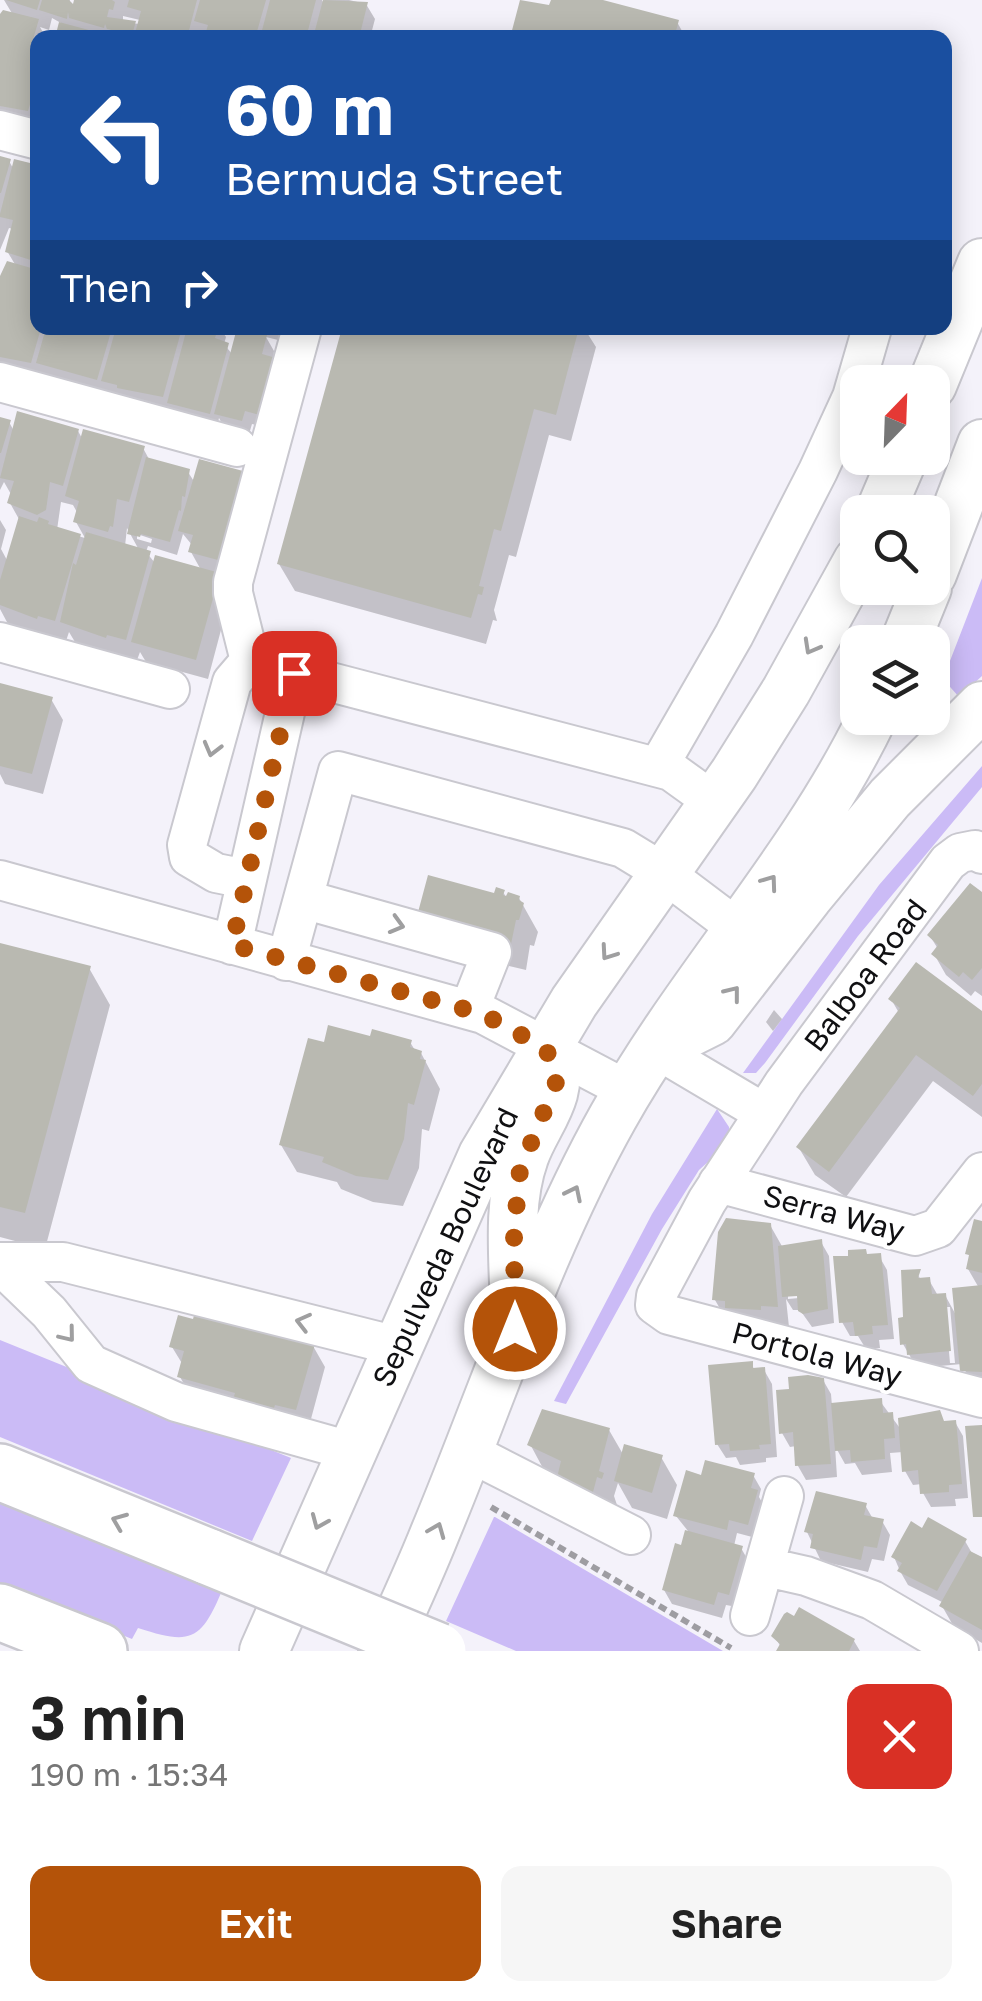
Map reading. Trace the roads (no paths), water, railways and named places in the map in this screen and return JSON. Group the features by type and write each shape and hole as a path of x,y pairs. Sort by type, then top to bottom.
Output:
{"highway":[{"path":"0,1472 438,1651"},
{"path":"0,1612 99,1651"}],"main road":[{"path":"941,365 979,282"},
{"path":"950,527 982,444"},
{"name":"Sepulveda Boulevard","path":"264,1651 483,1154 545,1048 786,691 840,594"},
{"path":"656,1050 712,1021 890,798 982,706"},
{"path":"383,1651 570,1202 629,1091 832,794 863,735"},
{"path":"515,1329 514,1232 520,1170 557,1080 545,1048"}],"street":[{"path":"0,130 30,138"},
{"path":"250,661 232,593 233,582 300,335"},
{"path":"863,365 870,335"},
{"path":"0,382 237,447"},
{"path":"658,767 734,635 840,427"},
{"path":"0,642 170,690"},
{"path":"250,661 658,767 671,771 714,802"},
{"path":"246,879 216,873 190,858 187,844 226,699 232,682 250,661"},
{"path":"232,945 294,673"},
{"path":"286,961 338,772 623,848 664,873 737,928"},
{"name":"Balboa Road","path":"655,1305 656,1296 718,1183 764,1113 948,862 960,853 978,852"},
{"path":"0,880 469,1010 498,1021 629,1091"},
{"path":"303,899 492,952 469,1010"},
{"path":"656,1050 764,1113"},
{"name":"Serra Way","path":"718,1183 916,1236 938,1228 982,1172"},
{"path":"0,1264 63,1262 397,1346"},
{"path":"0,1264 49,1312 91,1364 176,1402 350,1451"},
{"name":"Portola Way","path":"655,1305 669,1315 982,1398"},
{"path":"468,1451 630,1534"},
{"path":"750,1616 784,1496"},
{"path":"766,1567 806,1576 872,1600 959,1651"}]}
